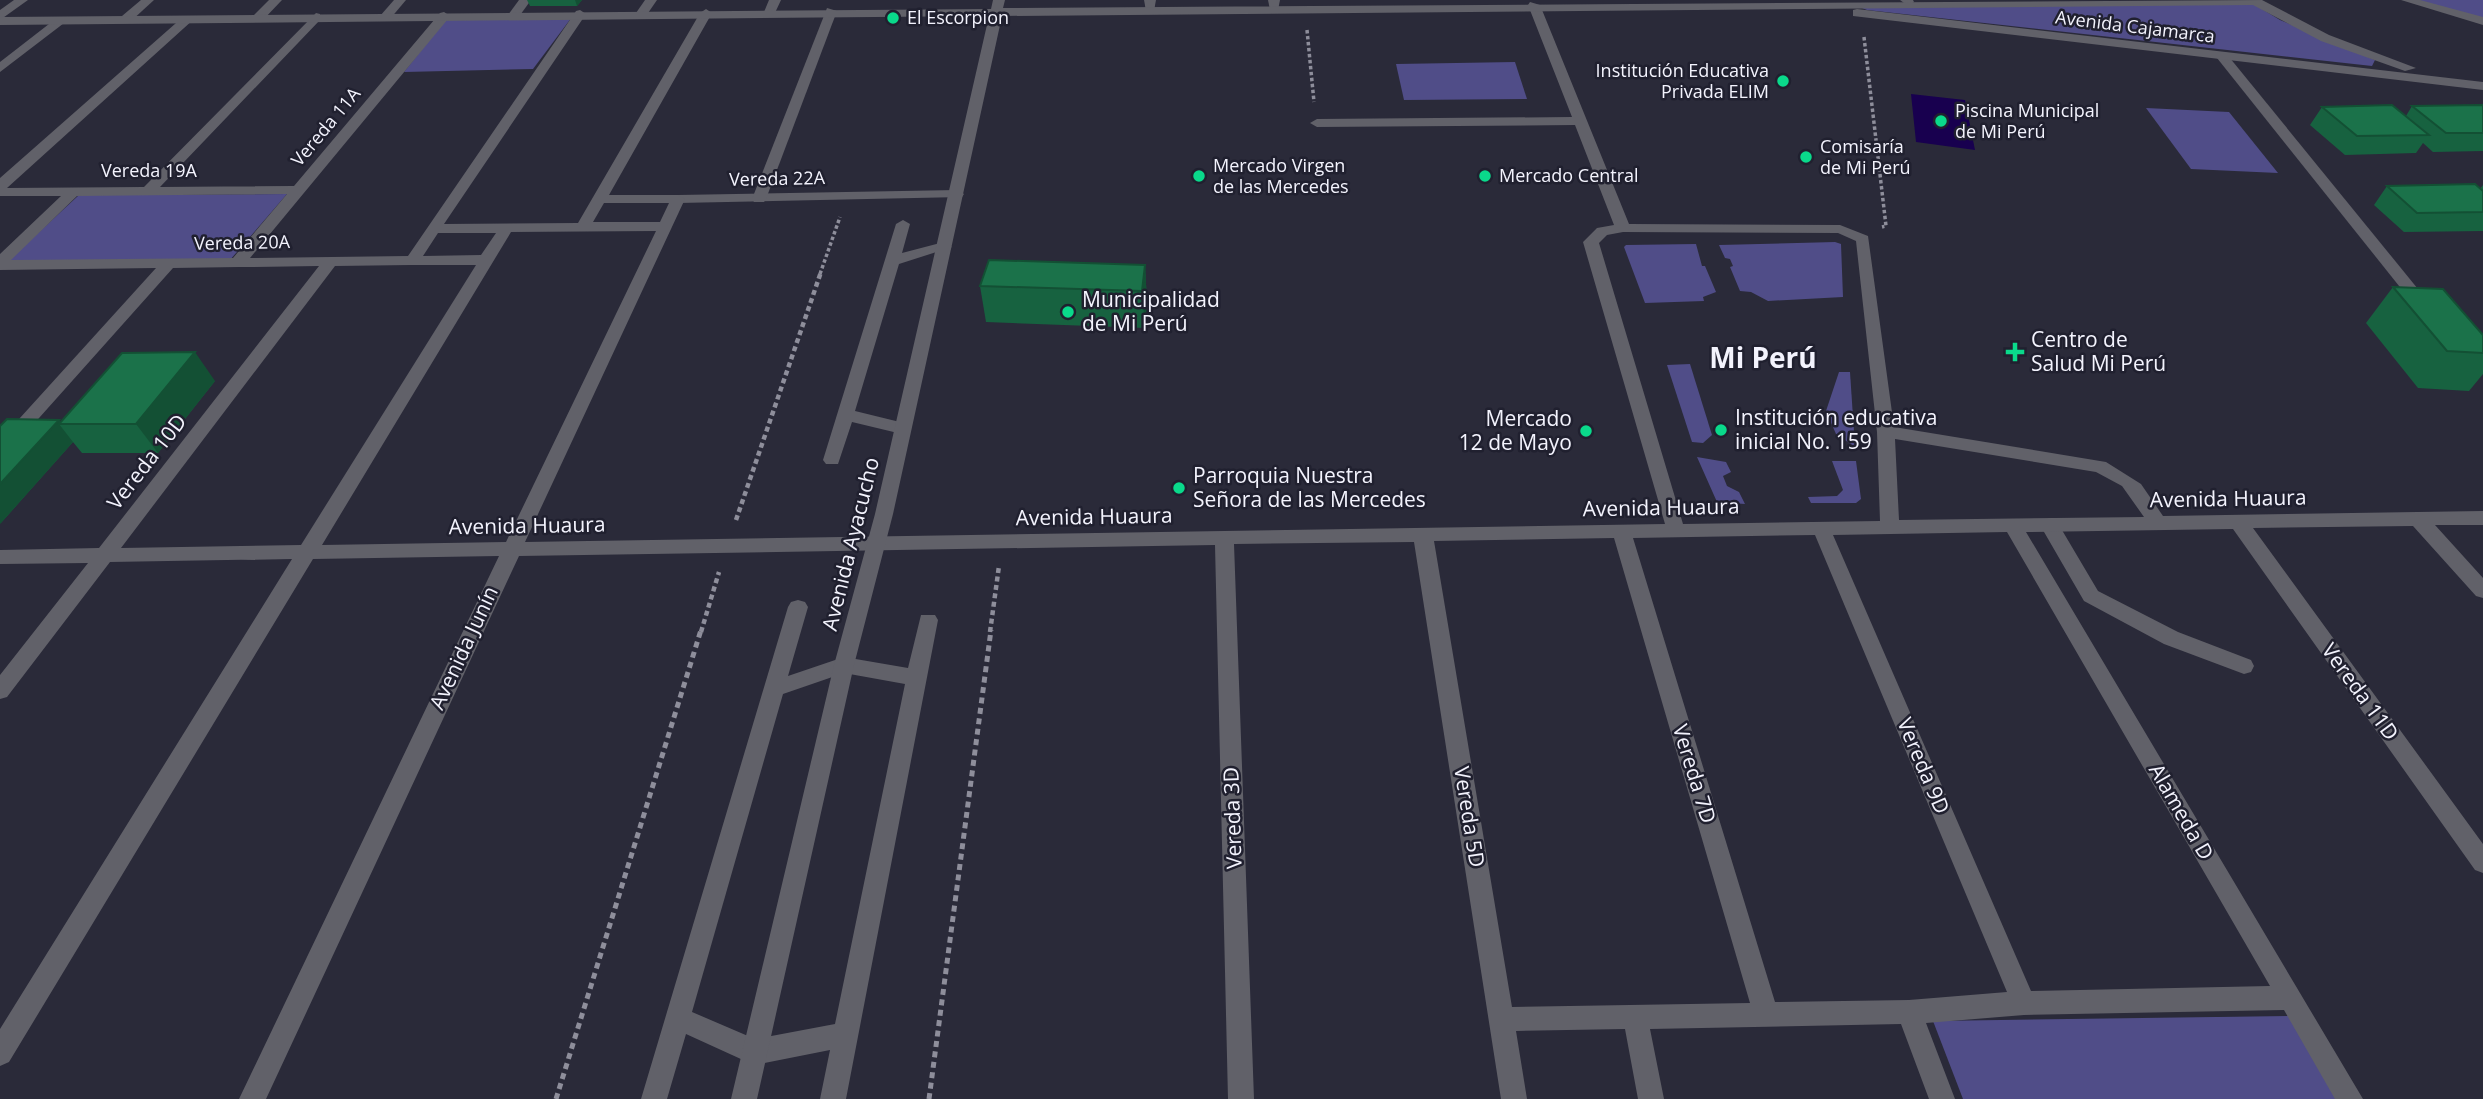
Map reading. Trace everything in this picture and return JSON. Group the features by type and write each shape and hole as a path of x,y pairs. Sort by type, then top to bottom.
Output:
{"street":[{"path":"0,18 22,0"},
{"path":"125,19 148,0"},
{"path":"258,18 276,0"},
{"path":"386,16 400,0"},
{"path":"514,15 525,0"},
{"path":"642,13 651,0"},
{"path":"0,18 62,20 706,13 773,6 831,11 998,5 1274,4 1305,7 1400,3 2254,0 2325,38 2455,82"},
{"path":"2407,0 2483,21"},
{"path":"1545,3 1580,121 1623,228"},
{"name":"Avenida Cajamarca","path":"1783,3 2483,86"},
{"name":"Avenida Ayacucho","path":"744,1099 844,664 877,543 998,5"},
{"path":"759,198 831,11"},
{"path":"583,227 706,13"},
{"path":"412,261 580,14"},
{"name":"Vereda 11A","path":"237,262 444,16"},
{"path":"149,190 316,17"},
{"path":"0,186 188,19"},
{"path":"0,68 62,20"},
{"path":"2221,55 2431,316"},
{"path":"1317,124 1580,121"},
{"name":"Vereda 19A","path":"0,192 299,190"},
{"path":"0,263 74,191"},
{"name":"Vereda 22A","path":"598,199 957,194"},
{"name":"Avenida Junín","path":"252,1099 510,549 678,199"},
{"path":"832,460 903,224"},
{"path":"433,229 664,226"},
{"path":"2,1047 506,228"},
{"path":"1676,531 1591,242 1602,231 1623,228 1840,229 1858,235 1866,246 1886,432 1890,527"},
{"path":"891,261 944,247"},
{"name":"Vereda 20A","path":"0,263 485,260"},
{"name":"Vereda 10D","path":"0,691 330,261"},
{"path":"0,451 169,263"},
{"path":"846,415 902,428"},
{"path":"1886,432 2100,466 2118,474 2139,490 2157,523"},
{"name":"Avenida Huaura","path":"0,557 2483,518"},
{"path":"2418,519 2483,591"},
{"name":"Vereda 11D","path":"2238,522 2483,863"},
{"name":"Alameda D","path":"2012,525 2350,1099"},
{"path":"2049,525 2091,596 2171,638 2244,666"},
{"name":"Vereda 9D","path":"1821,528 2024,1003"},
{"name":"Vereda 7D","path":"1622,532 1766,1016"},
{"name":"Vereda 5D","path":"1423,535 1514,1099"},
{"name":"Vereda 3D","path":"1224,538 1241,1099"},
{"path":"654,1099 680,1019 798,607"},
{"path":"833,1099 928,620"},
{"path":"774,690 844,664 916,678"},
{"path":"1501,1019 1766,1016 1909,1012 2024,1003 2290,998"},
{"path":"1909,1012 1942,1099"},
{"path":"1635,1017 1651,1099"},
{"path":"680,1019 754,1052 846,1034"}],"path":[{"path":"1305,7 1317,124"},
{"path":"1858,235 1886,226 1861,14"},
{"path":"556,1099 727,546 847,197"},
{"path":"929,1099 1002,541"}],"shaded area":[{"path":"2414,0 2483,0 2483,18"},
{"path":"2252,3 2280,20 2375,60 2372,66 1867,10 1857,6"},
{"path":"572,17 533,69 404,72 447,18"},
{"path":"1515,62 1527,99 1404,100 1396,64"},
{"name":"Piscina Municipal de Mi Perú","path":"1911,94 1965,100 1975,150 1916,142"},
{"path":"2146,108 2229,112 2278,173 2191,169"},
{"path":"287,194 230,260 9,260 79,195"},
{"path":"1696,244 1702,266 1705,266 1716,292 1703,297 1704,301 1645,303 1624,247"},
{"path":"1841,244 1843,297 1768,301 1751,292 1740,291 1730,267 1733,266 1730,259 1725,258 1719,245"},
{"path":"1690,364 1712,435 1703,443 1692,442 1667,365"},
{"path":"1839,372 1850,372 1855,447 1836,434 1826,411"},
{"path":"1697,457 1726,462 1731,472 1723,476 1727,486 1739,492 1745,504 1717,502"},
{"path":"1832,461 1856,461 1861,499 1856,503 1811,503 1808,497 1837,496 1843,490"},
{"path":"2290,1016 2339,1099 1963,1099 1933,1021"}],"building":[{"path":"2392,105 2429,135 2357,136 2322,107"},
{"path":"2483,105 2483,133 2446,133 2412,106"},
{"path":"2475,184 2483,191 2483,212 2417,213 2387,186"},
{"path":"989,260 1145,265 1142,291 980,286"},
{"path":"2393,287 2443,289 2483,335 2483,353 2447,351"},
{"path":"195,352 136,424 59,424 122,353"},
{"path":"7,419 59,420 0,484 0,426"}],"place":[{"name":"El Escorpion","path":"893,18"},
{"name":"Institución Educativa Privada ELIM","path":"1783,81"},
{"name":"Piscina Municipal de Mi Perú","path":"1941,121"},
{"name":"Comisaría de Mi Perú","path":"1806,157"},
{"name":"Mercado Virgen de las Mercedes","path":"1199,176"},
{"name":"Mercado Central","path":"1485,176"},
{"name":"Municipalidad de Mi Perú","path":"1068,312"},
{"name":"Centro de Salud Mi Perú","path":"2015,352"},
{"name":"Institución educativa inicial No. 159","path":"1721,430"},
{"name":"Mercado 12 de Mayo","path":"1586,431"},
{"name":"Parroquia Nuestra Señora de las Mercedes","path":"1179,488"}],"district":[{"name":"Mi Perú","path":"1763,358"}]}
